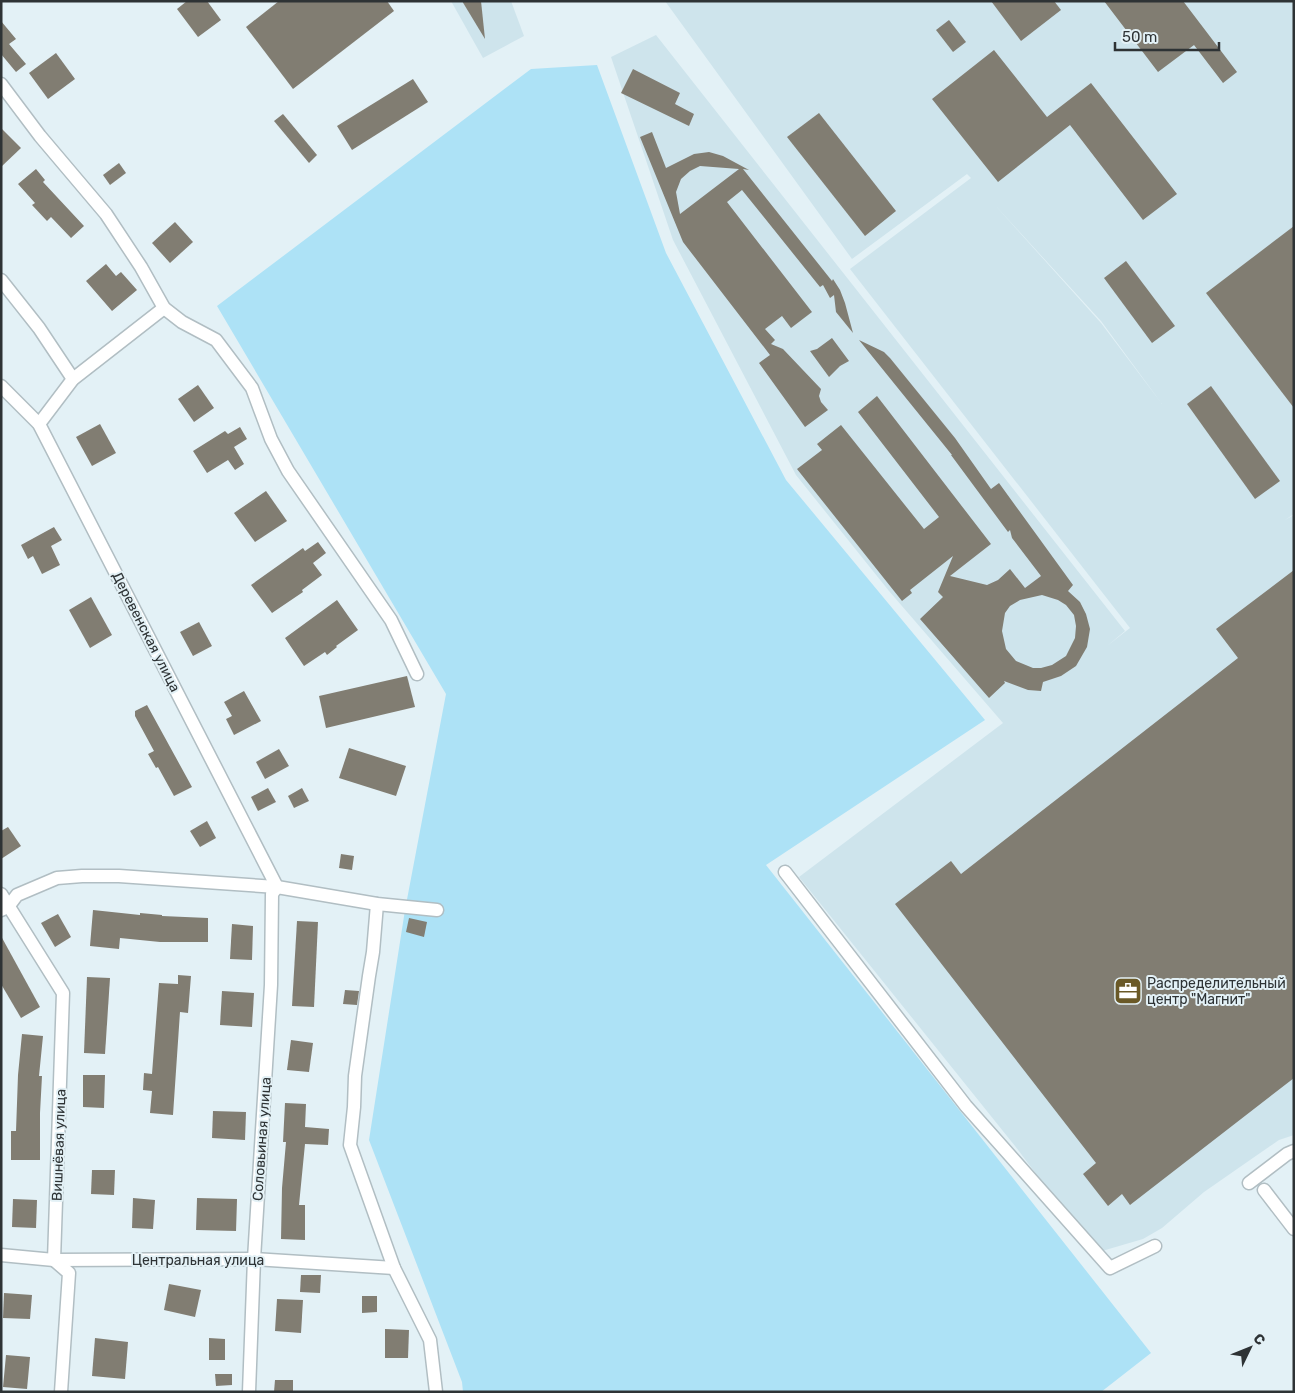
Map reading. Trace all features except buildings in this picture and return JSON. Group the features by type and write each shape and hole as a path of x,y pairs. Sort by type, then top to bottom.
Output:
{"street":[{"path":"1,84 40,136 106,214 164,308 182,322 216,340 252,388 271,439 288,471 391,620 417,674"},
{"path":"1,280 39,328 73,379"},
{"path":"39,424 73,379 164,308"},
{"name":"Деревенская улица","path":"1,386 39,424 277,887"},
{"path":"785,872 966,1106 1110,1268 1155,1246"},
{"path":"5,909 17,895 57,878 119,876 277,887 377,904 437,910"},
{"name":"Соловьиная улица","path":"248,1392 254,1259 271,986 272,894 277,887"},
{"path":"1,894 5,909"},
{"path":"377,904 373,952 355,1076 350,1145 394,1268 430,1340 436,1392"},
{"name":"Вишнёвая улица","path":"5,909 63,993 54,1260"},
{"path":"1249,1183 1287,1154 1294,1151"},
{"path":"1264,1190 1294,1230"},
{"name":"Центральная улица","path":"1,1255 54,1260 254,1259 394,1268"},
{"path":"54,1260 68,1273 61,1392"}],"shaded area":[{"path":"451,1 511,1 524,36 483,58"},
{"path":"665,1 1294,1 1294,514 1285,520 1294,515 1294,1135 1279,1140 1204,1192 1162,1228 1143,1239 1102,1251 1058,1203 1015,1146 799,877 1003,723 889,591 796,475 673,240 611,57 656,35 1125,631 1107,646 1130,628 850,269 971,178 967,174 852,259","holes":["994,204 1101,321 1162,404 1101,323"]},
{"path":"597,65 666,253 786,480 985,720 766,865 1151,1353 1101,1392 463,1392 462,1382 369,1140 405,910 446,694 217,306 531,69"}],"place":[{"name":"Распределительный центр \"Магнит\"","path":"1128,991"}]}
